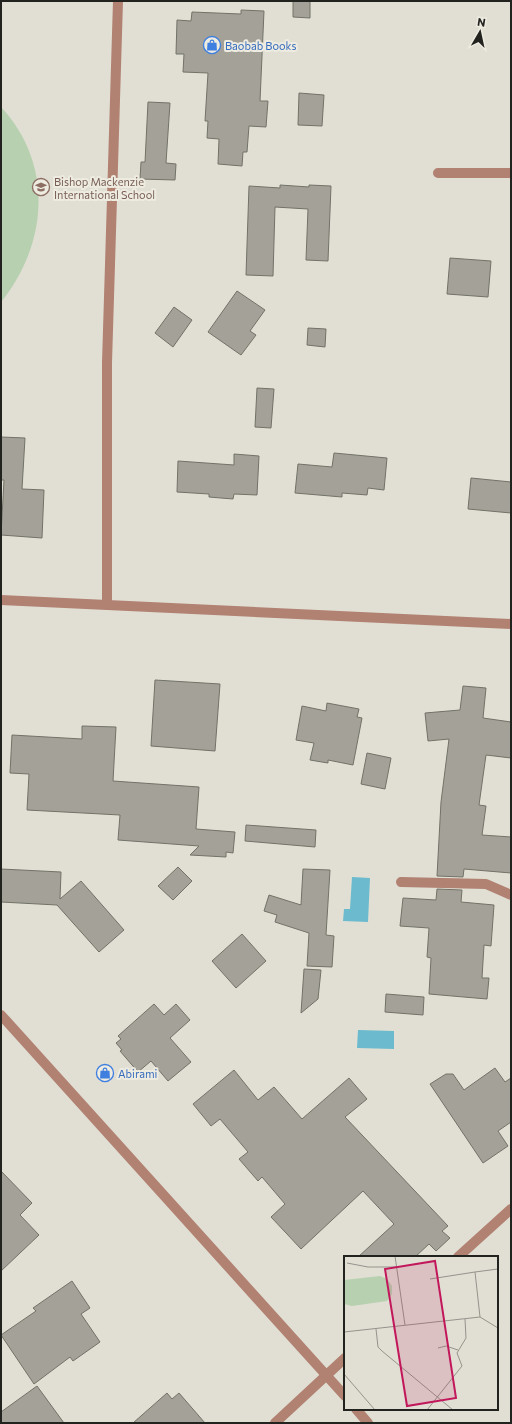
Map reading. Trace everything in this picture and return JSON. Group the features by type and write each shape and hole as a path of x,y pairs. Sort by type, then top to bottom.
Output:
{"street":[{"path":"106,605 107,363 118,1"},
{"path":"438,173 511,173"},
{"path":"1,600 511,624"},
{"path":"402,882 486,884 511,896"},
{"path":"1,1015 327,1374 344,1395"},
{"path":"459,1256 511,1209"},
{"path":"275,1423 344,1359"},
{"path":"357,1410 368,1423"}],"green space":[{"path":"1,107 18,129 30,153 37,178 38,204 36,230 28,255 17,279 1,302"}],"water":[{"path":"352,877 370,878 368,922 343,921 344,909 350,909"},
{"path":"358,1030 394,1031 394,1049 357,1048"}],"building":[{"path":"293,1 310,1 310,18 293,17"},
{"path":"241,10 264,11 260,101 268,101 266,127 249,126 247,152 243,152 242,166 218,164 219,139 207,138 208,121 205,121 208,73 183,72 184,54 176,54 177,20 191,21 192,12 241,14"},
{"path":"299,93 324,95 322,126 298,125"},
{"path":"148,102 170,103 166,163 176,164 175,180 140,179 141,162 145,162"},
{"path":"280,185 309,187 309,185 331,186 328,261 306,260 308,209 275,207 273,276 246,275 249,186 280,188"},
{"path":"450,258 491,261 488,297 447,294"},
{"path":"237,291 265,310 250,331 256,335 241,355 208,332"},
{"path":"174,307 192,320 173,347 155,333"},
{"path":"308,328 326,329 325,347 307,345"},
{"path":"257,388 274,389 271,428 255,427"},
{"path":"1,437 25,438 22,489 44,490 42,538 1,535 4,480 1,480"},
{"path":"334,453 387,458 384,490 368,488 367,495 342,493 342,497 295,493 298,464 332,467"},
{"path":"234,454 259,456 257,495 234,494 233,499 209,497 209,494 177,492 178,461 234,465"},
{"path":"471,478 511,482 511,513 468,509"},
{"path":"155,680 220,684 215,751 151,746"},
{"path":"463,686 486,688 483,718 511,722 511,758 486,755 479,805 486,806 482,835 511,837 511,873 464,869 463,877 437,876 441,802 449,739 428,741 425,713 460,710"},
{"path":"327,703 359,709 357,717 362,718 353,765 328,760 328,763 310,760 314,743 296,740 302,706 326,711"},
{"path":"82,726 116,727 113,781 199,787 196,829 235,832 233,853 226,852 226,857 190,855 199,846 118,840 120,815 27,810 29,774 10,773 12,735 82,739"},
{"path":"367,753 391,758 385,789 361,784"},
{"path":"246,825 316,830 315,847 245,841"},
{"path":"178,867 192,881 173,900 158,886"},
{"path":"1,869 61,872 60,899 81,881 124,930 99,952 57,905 1,902"},
{"path":"303,869 330,870 326,935 334,936 332,967 307,966 309,933 275,922 277,915 264,911 269,895 301,905"},
{"path":"437,889 462,890 461,902 494,905 491,946 484,945 482,978 489,978 487,999 429,994 431,958 427,957 429,928 400,926 403,898 436,900"},
{"path":"242,934 266,961 236,988 212,961"},
{"path":"304,969 321,970 318,999 301,1013"},
{"path":"386,994 424,997 423,1015 385,1012"},
{"path":"154,1004 164,1015 176,1004 190,1020 170,1038 191,1062 168,1081 151,1061 138,1072 120,1051 122,1050 116,1043 121,1039 118,1036"},
{"path":"495,1068 505,1082 511,1078 511,1122 498,1131 508,1146 483,1163 430,1084 446,1074 453,1074 464,1090"},
{"path":"234,1070 258,1100 274,1087 302,1119 349,1078 367,1099 345,1117 448,1226 442,1231 450,1238 436,1251 429,1244 416,1256 359,1256 394,1224 363,1191 301,1249 271,1217 285,1204 262,1177 258,1181 239,1159 248,1152 220,1119 211,1126 193,1104"},
{"path":"1,1171 32,1203 20,1215 39,1235 1,1271"},
{"path":"72,1281 90,1308 81,1314 100,1342 73,1361 70,1357 34,1384 1,1335 36,1311 33,1308"},
{"path":"37,1386 64,1423 1,1423 1,1412"},
{"path":"167,1393 172,1399 179,1393 205,1423 133,1423"}],"place":[{"name":"Baobab Books","path":"212,45"},
{"name":"Bishop Mackenzie International School","path":"41,187"},
{"name":"Abirami","path":"105,1073"}]}
